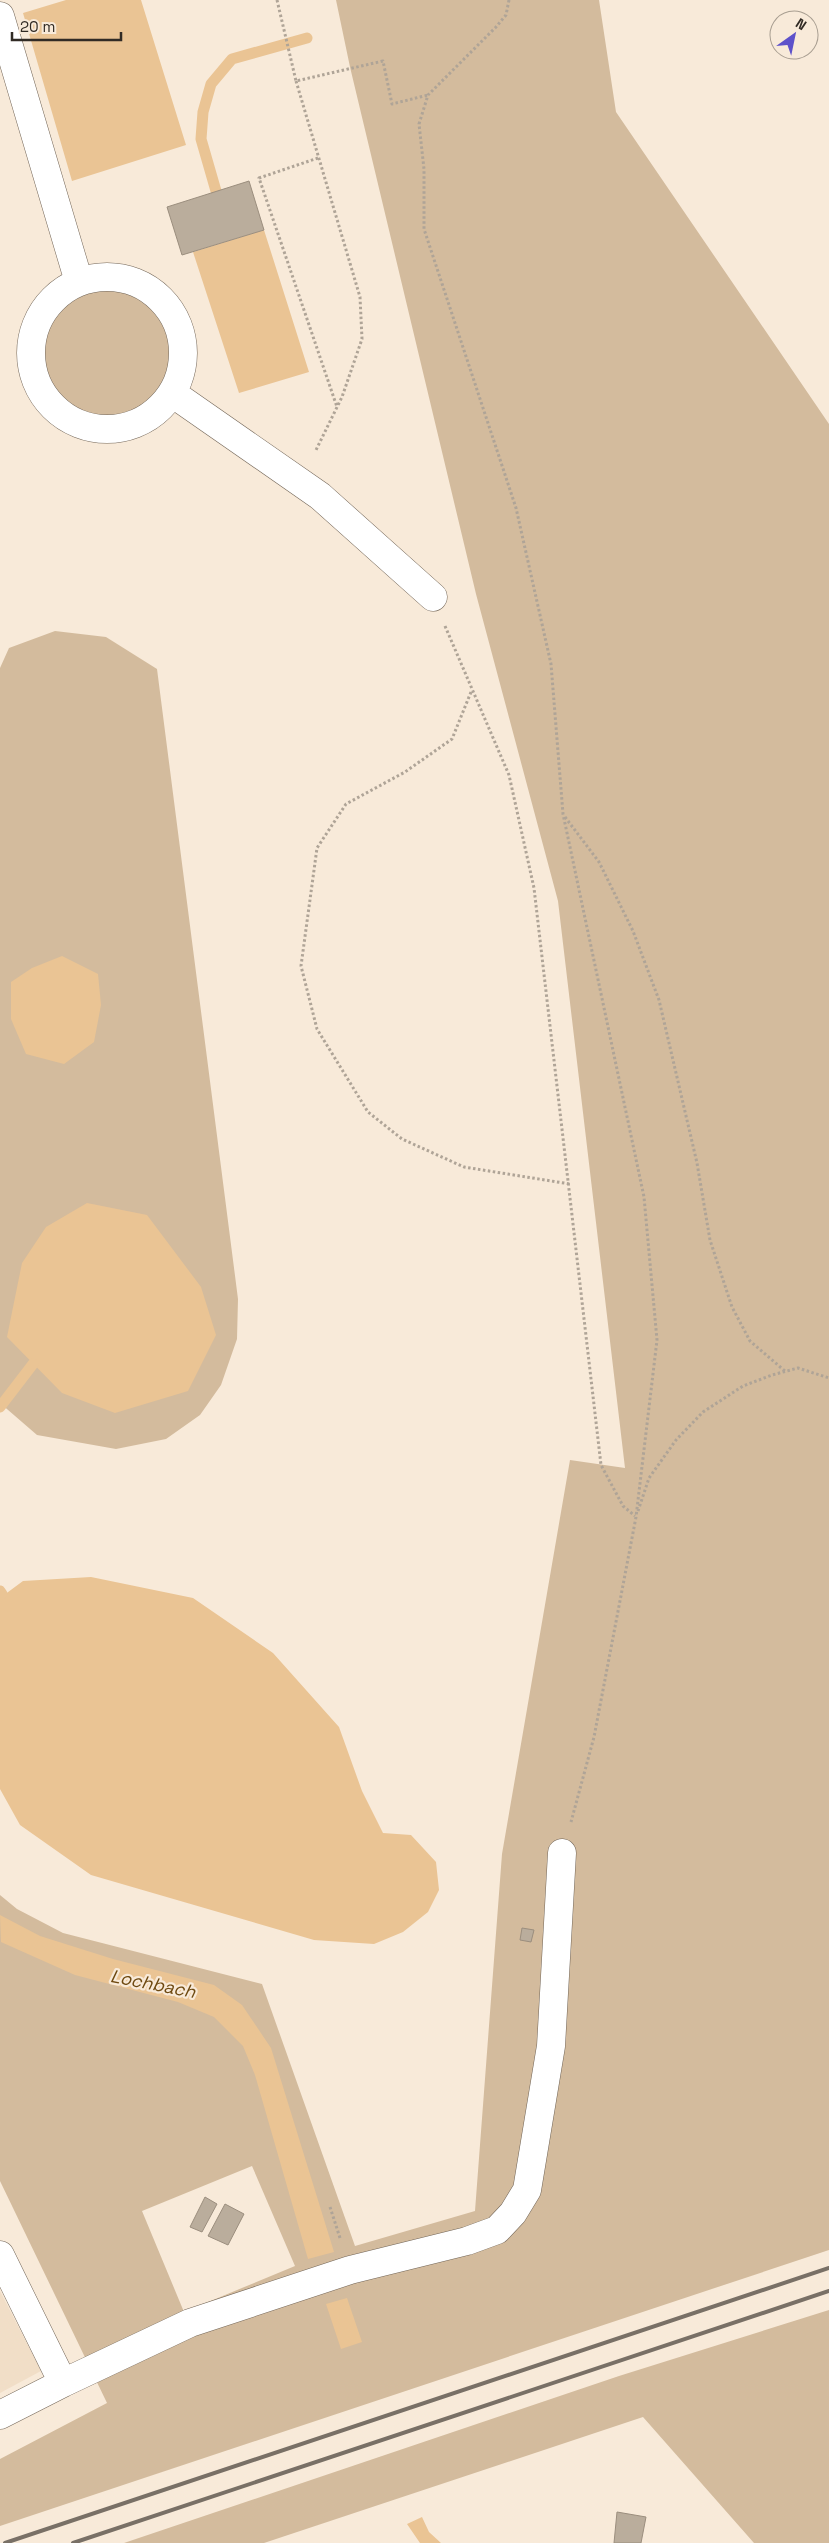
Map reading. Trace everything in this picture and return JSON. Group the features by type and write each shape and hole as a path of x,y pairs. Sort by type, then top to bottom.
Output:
{"street":[{"path":"0,16 79,282"},
{"path":"102,277 126,279 148,288 165,304 178,324 183,348 181,371 172,394 156,412 135,424 112,429 88,426 66,417 48,401 36,381 31,357 33,333 42,312 58,294 79,282 102,277"},
{"path":"172,394 320,496 433,596"},
{"path":"0,2415 190,2323 350,2270 467,2241 496,2230 513,2213 527,2190 551,2046 562,1854"},
{"path":"0,2255 63,2383"}],"path":[{"path":"278,0 296,81 360,297 362,339 337,408 300,482"},
{"path":"509,0 506,15 496,27 428,95 419,124 424,169 424,229 516,508 551,664 563,814 645,1208 657,1340 636,1517 594,1737 562,1854"},
{"path":"296,81 383,61 392,104 428,95"},
{"path":"318,158 259,178 337,408"},
{"path":"433,596 471,692 509,776 534,888 570,1184 601,1465 623,1506 636,1517"},
{"path":"471,692 452,739 405,772 346,804 317,848 301,966 317,1029 368,1112 402,1139 464,1166 570,1184"},
{"path":"563,814 599,862 633,931 659,1000 698,1163 710,1240 732,1307 750,1341 786,1372"},
{"path":"636,1517 649,1478 676,1440 703,1412 743,1386 772,1375 798,1368 829,1378"}],"shaded area":[{"path":"336,0 599,0 616,112 829,424 829,2250 0,2526 0,2459 107,2403 0,2181 0,1895 17,1909 63,1933 262,1984 355,2246 475,2211 502,1854 570,1460 625,1468 558,901 476,594 350,67","holes":["252,2166 295,2266 184,2312 142,2211"]},
{"path":"108,286 121,287 133,291 154,305 168,326 172,338 172,364 168,376 154,397 133,411 121,415 108,416 95,415 83,411 62,397 48,376 44,364 43,351 44,338 48,326 62,305 83,291 95,287"},
{"path":"55,631 106,637 157,669 238,1299 237,1339 221,1385 200,1415 166,1439 116,1449 37,1435 0,1403 0,668 9,648"},
{"path":"0,2291 41,2371 0,2393"},
{"path":"829,2310 829,2543 754,2543 643,2417 264,2543 124,2543 619,2376"}],"water":[{"path":"66,0 141,0 186,145 72,181 23,13"},
{"path":"264,230 309,372 239,393 193,252"},
{"path":"62,956 98,974 101,1005 94,1042 64,1064 26,1054 11,1019 11,982 32,968"},
{"path":"87,1203 147,1215 201,1287 216,1335 188,1391 115,1413 62,1393 7,1337 22,1263 46,1227"},
{"path":"91,1577 193,1598 273,1653 339,1727 362,1791 383,1833 411,1835 436,1862 439,1890 428,1912 403,1932 374,1944 314,1940 91,1875 20,1825 0,1789 0,1598 23,1581"},
{"name":"Lochbach","path":"0,1915 40,1936 113,1959 214,1985 242,2005 271,2048 334,2252 308,2259 255,2075 243,2046 214,2017 178,2002 75,1975 1,1942"},
{"path":"347,2298 362,2342 341,2349 326,2304"},
{"path":"422,2517 429,2532 441,2543 420,2543 407,2524"}],"building":[{"path":"249,181 264,230 182,255 167,207"},
{"path":"522,1928 534,1930 531,1942 520,1940"},
{"path":"205,2197 217,2204 202,2232 190,2227"},
{"path":"225,2204 244,2214 228,2245 208,2236"},
{"path":"617,2512 646,2517 641,2543 614,2543"}],"waterway":[{"path":"216,191 201,139 203,112 211,84 232,59 307,38"},
{"path":"0,1407 33,1364"}],"railway":[{"path":"5,2543 829,2268"},
{"path":"73,2543 829,2291"}]}
